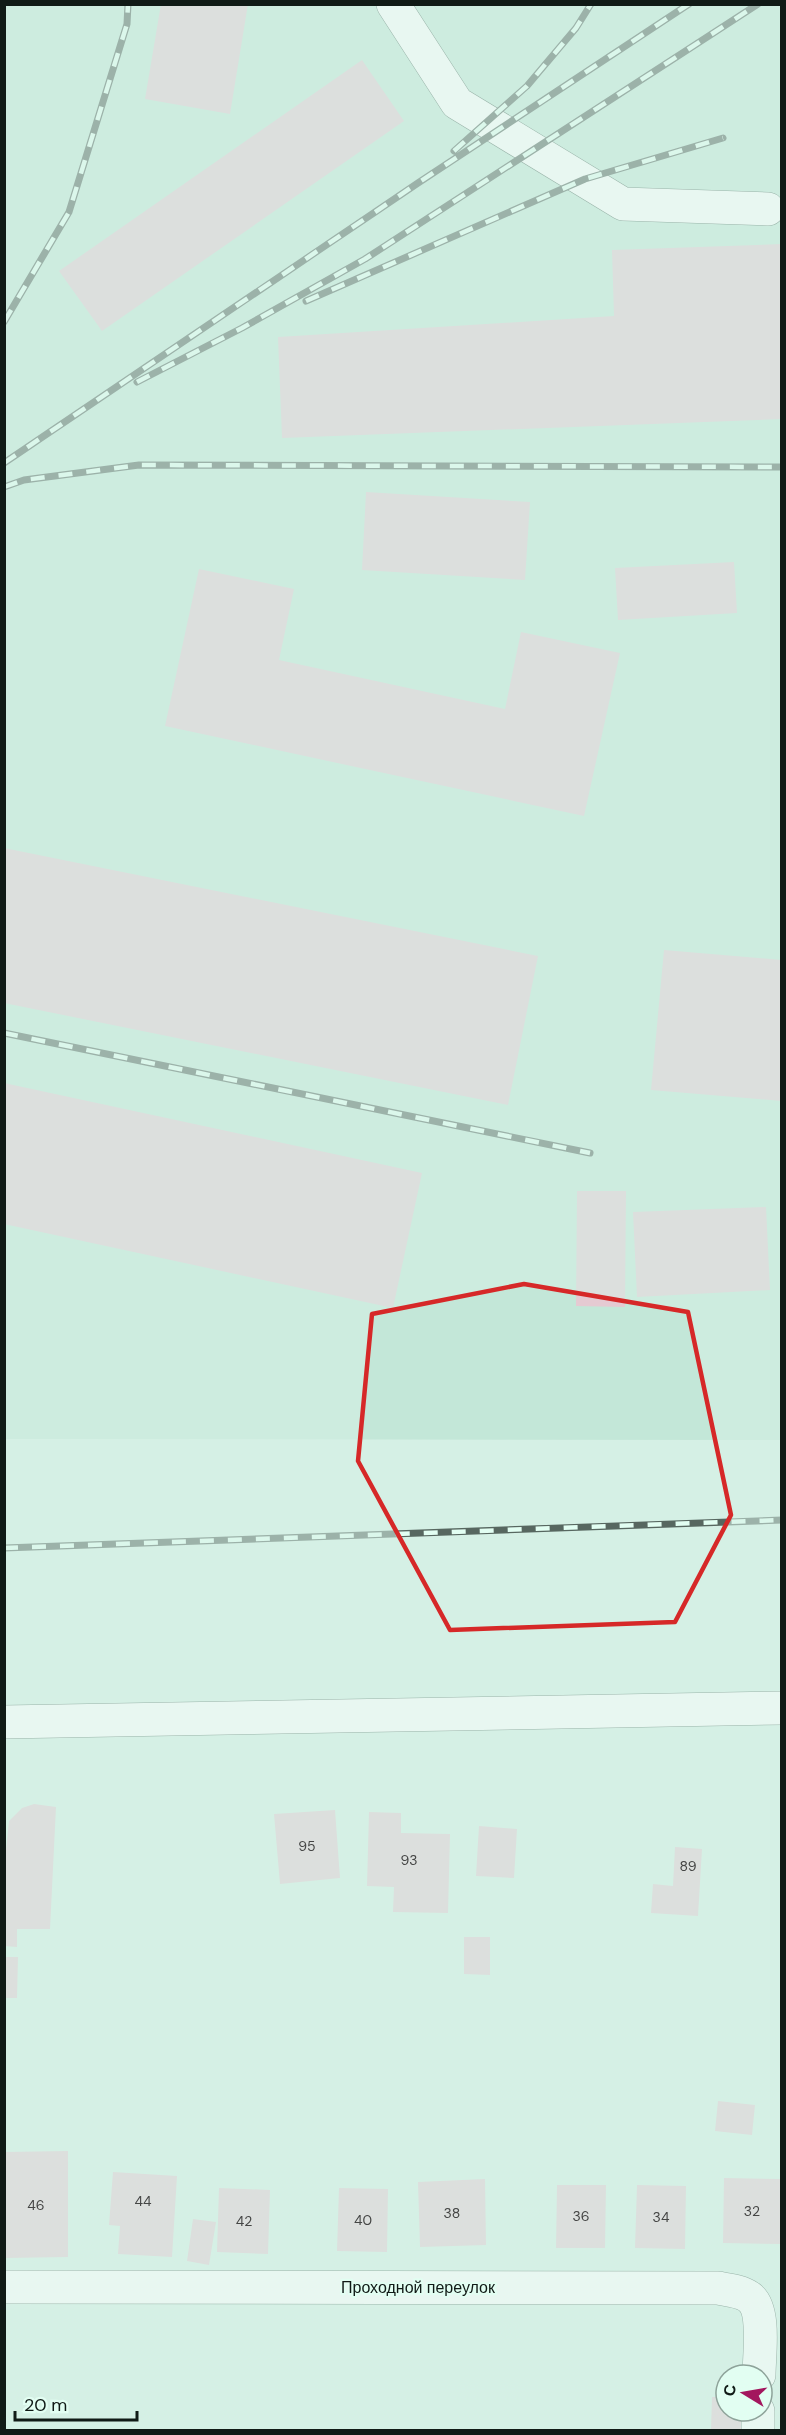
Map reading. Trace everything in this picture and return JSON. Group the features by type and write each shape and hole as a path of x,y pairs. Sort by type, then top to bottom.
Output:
{"main road":[{"path":"393,4 457,104 622,204 768,209"},
{"path":"4,1722 782,1708"},
{"name":"Проходной переулок","path":"4,2287 718,2288 738,2291 751,2298 760,2314 759,2363"}],"highlighted area":[{"path":"524,1284 688,1312 731,1515 675,1622 450,1630 358,1461 372,1314"}],"shaded area":[{"path":"5,5 781,5 781,1440 5,1439"}],"building":[{"path":"161,4 248,4 230,114 145,99"},
{"path":"362,60 404,121 102,331 59,271"},
{"path":"782,244 782,419 282,438 278,337 614,316 612,250"},
{"path":"366,492 530,502 525,580 362,570"},
{"path":"734,562 737,613 618,620 615,568"},
{"path":"199,569 294,589 279,660 505,709 521,632 620,653 584,816 165,726"},
{"path":"4,848 538,956 508,1105 4,1003"},
{"path":"664,950 782,960 782,1101 651,1090"},
{"path":"4,1083 422,1173 393,1308 4,1224"},
{"path":"577,1191 626,1191 625,1307 576,1306"},
{"path":"766,1207 770,1290 637,1297 633,1212"},
{"path":"34,1804 56,1807 50,1929 17,1929 17,1947 4,1946 4,1850 6,1850 9,1821 22,1808"},
{"path":"335,1810 340,1878 280,1884 274,1814"},
{"path":"369,1812 401,1813 401,1833 450,1834 448,1913 393,1912 394,1887 367,1886"},
{"path":"479,1826 517,1829 514,1878 476,1876"},
{"path":"675,1847 702,1849 698,1916 651,1913 653,1884 673,1886"},
{"path":"464,1937 490,1937 490,1975 464,1974"},
{"path":"4,1957 18,1957 17,1998 4,1998"},
{"path":"718,2101 755,2105 752,2135 715,2131"},
{"path":"68,2151 68,2257 4,2258 4,2152"},
{"path":"113,2172 177,2176 172,2257 118,2254 120,2226 109,2225"},
{"path":"724,2178 782,2179 782,2244 723,2243"},
{"path":"485,2179 486,2245 420,2247 418,2182"},
{"path":"557,2185 606,2185 605,2248 556,2248"},
{"path":"637,2185 686,2186 685,2249 635,2248"},
{"path":"219,2188 270,2190 268,2254 217,2252"},
{"path":"339,2188 388,2189 387,2252 337,2251"},
{"path":"193,2219 216,2222 209,2265 187,2261"},
{"path":"712,2397 714,2397 714,2423 752,2423 752,2430 711,2430"}],"railway":[{"path":"4,322 69,212 127,24 128,4"},
{"path":"454,151 527,86 576,28 591,4"},
{"path":"4,463 418,183 689,4"},
{"path":"137,382 242,328 365,259 758,4"},
{"path":"306,301 585,179 723,138"},
{"path":"4,487 24,480 139,465 782,467"},
{"path":"4,1033 590,1153"},
{"path":"4,1548 782,1520"}]}
